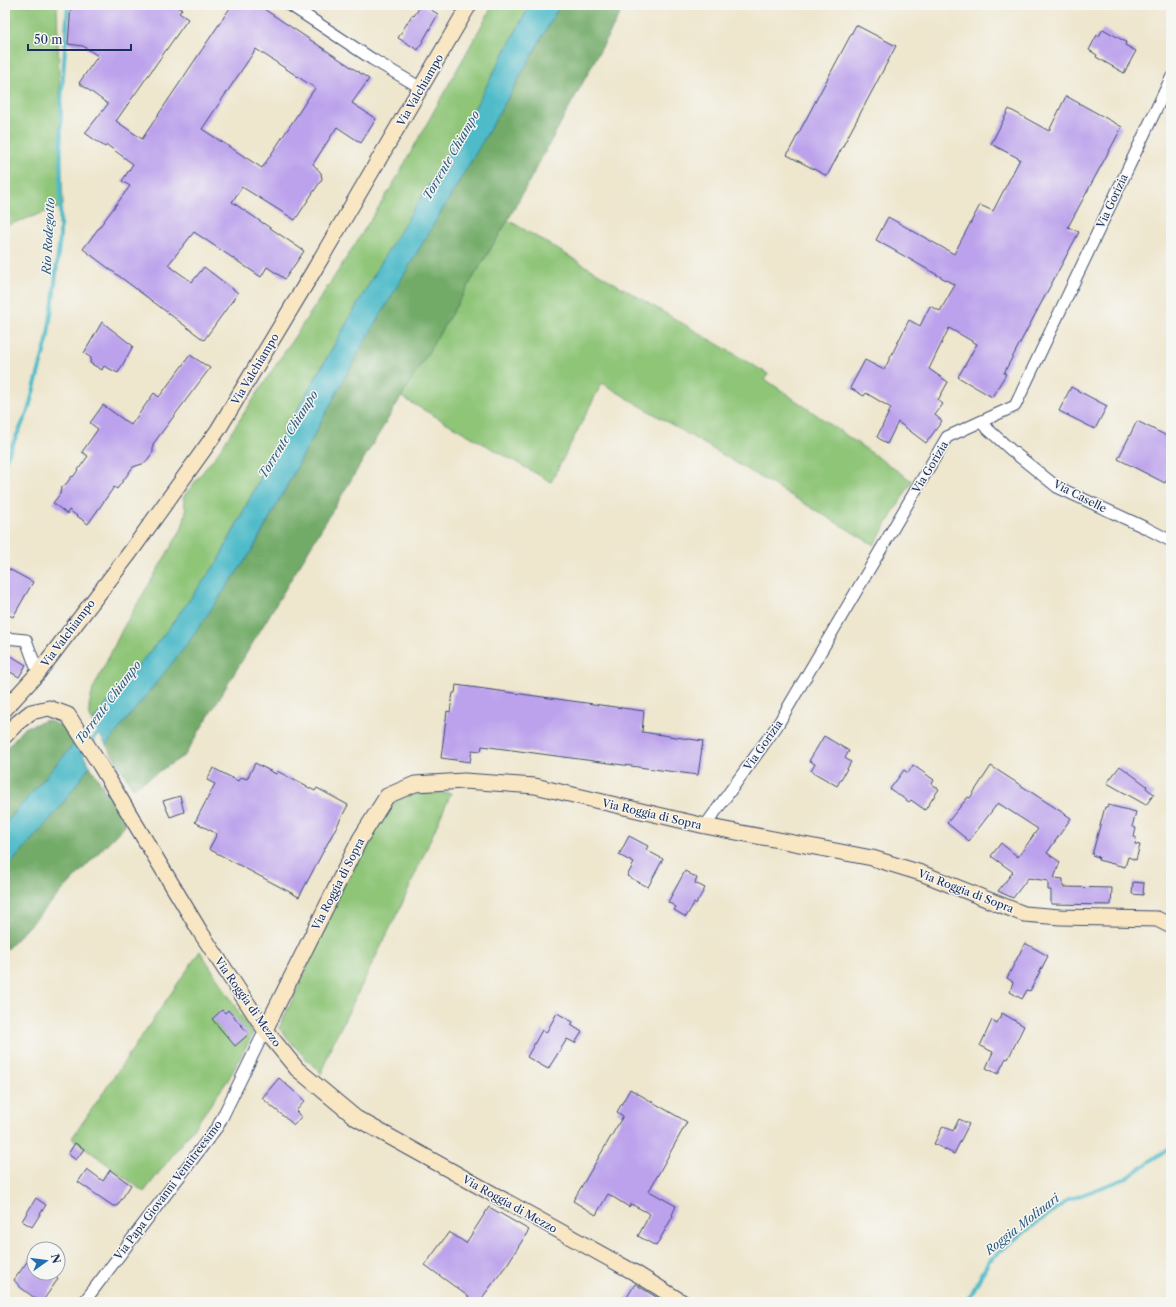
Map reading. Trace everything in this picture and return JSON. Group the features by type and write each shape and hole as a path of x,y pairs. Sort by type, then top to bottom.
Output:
{"street":[{"path":"290,5 372,59 421,88"},
{"name":"Via Valchiampo","path":"5,709 38,673 129,554 218,430 313,272 469,5"},
{"name":"Via Gorizia","path":"705,826 777,726 947,437 1014,406 1171,78"},
{"name":"Via Caselle","path":"980,422 1011,450 1057,487 1146,528 1171,542"},
{"path":"5,638 26,640 38,673"},
{"name":"Via Roggia di Mezzo","path":"5,736 16,724 31,712 49,708 68,715 198,927 265,1030 297,1069 356,1118 637,1274 682,1302"},
{"name":"Via Roggia di Sopra","path":"265,1030 360,839 387,796 415,784 464,781 534,786 705,826 872,858 921,873 1024,914 1060,917 1157,919 1171,926"},
{"name":"Via Papa Giovanni Ventitreesimo","path":"84,1302 218,1126 265,1030"}],"green space":[{"path":"5,5 57,5 63,206 5,226"},
{"path":"493,5 530,5 465,126 386,254 276,447 218,561 165,633 92,722 89,713 89,706 93,689 123,628 182,528 186,511 183,497 217,454 336,274 392,186"},
{"path":"560,5 625,5 508,220 185,755 133,788 106,745 185,647 253,549 359,351 497,117"},
{"path":"508,220 768,374 765,379 912,481 874,545 602,383 551,482 401,397"},
{"path":"47,720 68,729 75,743 5,824 5,750 24,728"},
{"path":"90,766 126,824 5,951 5,870 57,811"},
{"path":"417,793 451,793 402,904 331,1047 321,1074 279,1028 337,897 384,812 392,804 407,796"},
{"path":"200,951 253,1034 228,1080 144,1192 72,1138"}],"water":[{"path":"530,5 560,5 497,117 359,351 253,549 185,647 106,745 92,722 165,633 218,561 276,447 386,254 465,126"},
{"path":"75,743 90,766 57,811 5,870 5,824"}],"building":[{"path":"71,5 176,5 182,9 179,13 188,19 116,121 142,139 232,5 258,5 369,79 352,103 376,119 361,143 337,127 313,164 321,173 322,179 295,220 242,187 232,202 304,251 285,279 267,267 261,277 194,232 168,265 192,282 204,267 238,293 204,340 83,249 130,186 122,181 133,164 107,145 105,147 85,133 108,104 79,83 98,56 83,46 68,44","holes":["256,49 315,88 262,168 202,129"]},
{"path":"421,5 438,14 418,50 398,38 412,15 414,16"},
{"path":"856,25 896,46 827,176 787,155"},
{"path":"1103,29 1126,42 1125,45 1136,51 1124,73 1096,57 1097,55 1089,50 1097,35 1099,36"},
{"path":"1066,96 1122,127 1068,227 1079,232 1004,373 1006,374 992,397 958,377 977,344 949,328 929,369 948,382 938,400 943,404 935,415 942,421 926,443 898,422 887,444 877,437 891,408 866,393 864,396 850,388 865,360 884,370 909,320 920,326 930,306 940,311 955,285 876,240 888,217 954,254 980,205 993,211 1020,159 991,144 1009,109 1049,131"},
{"path":"102,322 133,346 118,373 104,366 102,370 90,363 91,358 84,353"},
{"path":"190,355 210,368 153,444 153,452 145,463 133,467 117,489 114,487 88,524 69,510 67,514 53,503 60,494 61,488 72,476 73,477 88,456 82,452 98,429 90,423 103,405 131,425 154,393 159,397"},
{"path":"1071,387 1107,406 1095,429 1059,411"},
{"path":"1137,421 1171,438 1171,471 1165,483 1118,459"},
{"path":"5,567 33,582 13,617 5,613"},
{"path":"5,652 26,665 19,677 5,669"},
{"path":"456,685 644,711 642,732 703,741 698,775 482,746 481,751 472,750 470,762 441,758 447,711 450,712"},
{"path":"824,736 849,751 845,758 851,762 837,786 811,771 815,764 809,761"},
{"path":"255,763 276,774 277,771 315,791 317,788 348,805 299,897 209,849 217,834 195,822 215,784 207,780 213,768 238,781 241,777 247,779"},
{"path":"913,765 934,780 932,784 939,789 925,810 911,800 909,802 890,789 904,770 908,773"},
{"path":"991,766 1071,818 1047,853 1060,862 1054,878 1063,879 1063,887 1112,888 1111,905 1051,904 1051,890 1048,890 1048,881 1028,878 1013,898 998,891 1013,872 991,856 1001,843 1018,857 1038,829 998,803 969,841 947,823 968,797 970,798"},
{"path":"1120,766 1147,786 1146,788 1154,794 1146,805 1107,783"},
{"path":"180,796 184,812 170,817 163,801"},
{"path":"1108,805 1136,812 1132,827 1136,828 1134,837 1136,838 1135,844 1140,845 1136,860 1128,857 1125,867 1098,860 1099,857 1092,855 1105,807"},
{"path":"629,836 648,846 646,850 663,859 648,887 627,876 634,863 619,855"},
{"path":"685,871 697,878 695,883 705,888 696,904 694,903 686,917 674,910 676,907 668,902"},
{"path":"1133,882 1144,883 1143,895 1132,894"},
{"path":"1025,943 1048,956 1030,991 1027,990 1022,999 1010,992 1013,982 1007,978"},
{"path":"222,1010 225,1013 228,1010 249,1034 235,1046 212,1019"},
{"path":"557,1013 573,1022 571,1025 582,1032 575,1043 567,1039 548,1069 527,1057 542,1030 546,1033"},
{"path":"1002,1013 1024,1026 1008,1059 1006,1058 998,1074 986,1068 993,1052 980,1046 992,1020 997,1023"},
{"path":"279,1078 305,1101 296,1111 301,1117 294,1125 262,1098"},
{"path":"630,1089 687,1122 649,1191 676,1206 672,1215 673,1216 656,1246 638,1236 650,1214 631,1204 629,1207 608,1194 596,1215 573,1201 623,1116 617,1112"},
{"path":"959,1119 969,1124 954,1154 934,1144 943,1126 953,1131"},
{"path":"75,1143 84,1149 76,1160 68,1154"},
{"path":"87,1169 103,1181 110,1170 131,1185 117,1206 113,1206 78,1182"},
{"path":"36,1198 46,1205 32,1227 22,1221"},
{"path":"489,1207 529,1230 508,1263 479,1302 465,1302 469,1297 425,1265 449,1232 466,1243"},
{"path":"26,1263 26,1281 57,1281 42,1302 40,1302 20,1287 14,1280"},
{"path":"635,1284 664,1302 624,1302"}],"waterway":[{"name":"Rio Rodegotto","path":"5,461 28,411 47,341 53,301 60,236 61,104 68,5"},
{"name":"Torrente Chiampo","path":"80,757 101,729"},
{"name":"Roggia Molinari","path":"967,1302 989,1261 1011,1242 1068,1200 1127,1178 1167,1149 1171,1148"}]}
